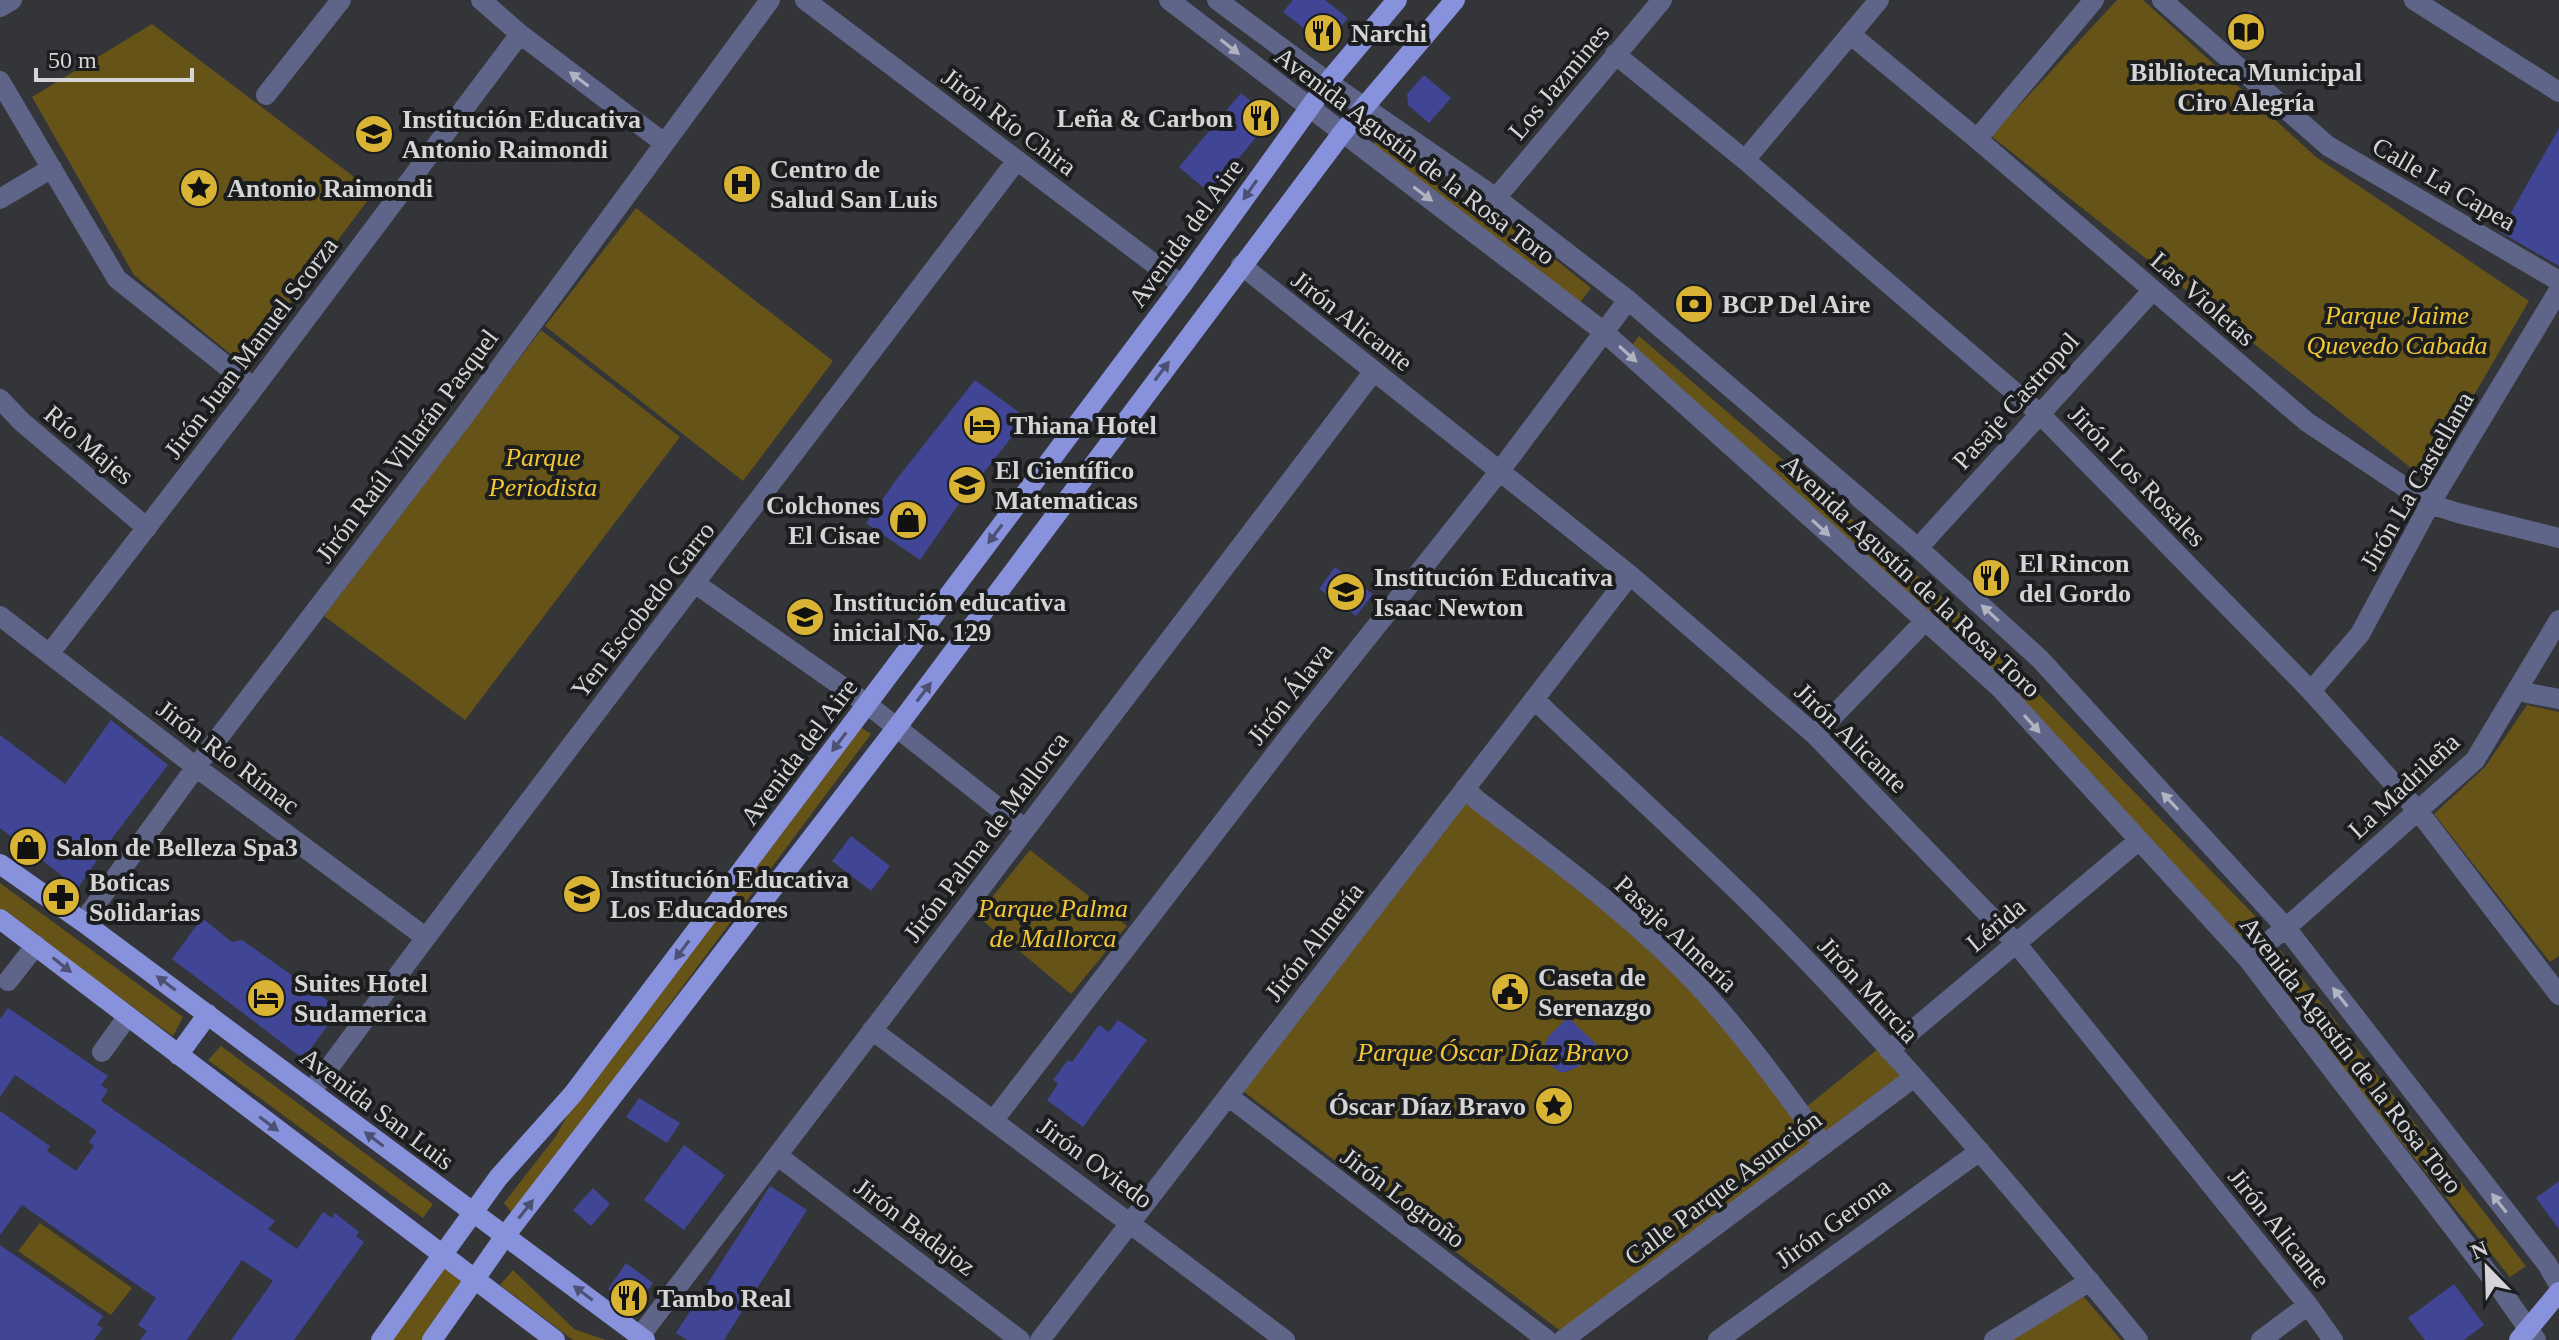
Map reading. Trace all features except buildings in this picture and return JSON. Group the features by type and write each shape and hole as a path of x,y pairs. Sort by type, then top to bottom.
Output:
{"main road":[{"name":"Avenida del Aire","path":"381,1340 498,1178 573,1094 867,704 1182,285 1328,82 1397,0"},
{"path":"432,1340 505,1236 897,727 1241,265 1343,132 1455,0"},
{"name":"Avenida San Luis","path":"0,864 208,1014 642,1338"},
{"path":"0,919 555,1340"},
{"path":"178,1055 208,1014"},
{"path":"2528,1336 2559,1292"}],"street":[{"path":"0,7 12,0"},
{"path":"266,95 341,0"},
{"path":"481,0 520,34 664,143"},
{"name":"Jirón Raúl Villarán Pasquel","path":"83,922 196,767 462,419 770,0"},
{"name":"Jirón Río Chira","path":"805,0 1182,285"},
{"name":"Avenida Agustín de la Rosa Toro","path":"1169,0 1604,332 1999,687 2247,958 2528,1336"},
{"name":"Avenida Agustín de la Rosa Toro","path":"1217,0 1328,82 1496,198 1628,300 1918,548 2040,659 2286,928 2547,1264 2559,1285"},
{"name":"Los Jazmines","path":"1496,198 1662,0"},
{"path":"1745,160 1879,0"},
{"path":"1977,139 2094,0"},
{"name":"Calle La Capea","path":"2162,0 2328,146 2559,281"},
{"path":"2414,0 2559,92"},
{"name":"Jirón Juan Manuel Scorza","path":"50,653 520,34"},
{"name":"Las Violetas","path":"1850,34 2307,422 2430,504 2559,538"},
{"name":"Jirón Los Rosales","path":"1615,54 1745,160 2040,414 2311,691 2419,812 2557,987"},
{"path":"0,81 117,279 254,388"},
{"name":"Yen Escobedo Garro","path":"311,1092 425,937 1017,160"},
{"path":"0,199 52,168"},
{"name":"Jirón Alicante","path":"1241,265 1630,575 1815,735 2016,943 2333,1340"},
{"name":"Pasaje Castropol","path":"1918,548 2153,290"},
{"name":"Jirón La Castellana","path":"2311,691 2360,634 2430,504 2559,290"},
{"name":"Jirón Álava","path":"993,1121 1293,731 1499,472 1628,300"},
{"name":"Jirón Palma de Mallorca","path":"642,1338 872,1030 1374,371"},
{"name":"Río Majes","path":"0,399 22,422 147,528"},
{"name":"Jirón Almería","path":"1040,1340 1630,575"},
{"path":"696,584 867,704 1025,829"},
{"name":"Jirón Río Rímac","path":"0,616 425,937"},
{"name":"La Madrileña","path":"2247,958 2286,928 2475,760 2559,620"},
{"path":"1815,735 1925,621"},
{"path":"2517,691 2559,699"},
{"name":"Jirón Murcia","path":"1534,699 1672,825 1777,930 1980,1151 2138,1340"},
{"name":"Pasaje Almería","path":"1465,788 1588,886 1689,976 1742,1035 1824,1145"},
{"name":"Lérida","path":"1889,1050 2138,841"},
{"path":"8,981 36,945"},
{"path":"102,1052 128,1016"},
{"name":"Jirón Oviedo","path":"872,1030 1285,1340"},
{"name":"Calle Parque Asunción","path":"1563,1340 1913,1078"},
{"name":"Jirón Logroño","path":"1228,1096 1547,1340"},
{"name":"Jirón Gerona","path":"1718,1340 1980,1151"},
{"name":"Jirón Badajoz","path":"778,1156 1020,1340"},
{"path":"1994,1340 2090,1281"},
{"path":"2261,1340 2308,1305"}],"green space":[{"name":"Parque Jaime Quevedo Cabada","path":"2117,0 2143,0 2316,157 2529,301 2425,479 1991,136"},
{"path":"152,24 374,192 244,365 134,275 32,97"},
{"path":"1378,137 1469,204 1490,207 1591,288 1579,304 1373,145"},
{"path":"636,208 833,361 743,481 545,326"},
{"name":"Parque Periodista","path":"541,330 680,437 465,720 324,616"},
{"path":"1639,336 1955,608 2260,921 2237,942 1982,663 1630,348"},
{"path":"2527,705 2559,712 2559,956 2550,962 2434,814 2485,767"},
{"path":"855,723 871,734 513,1214 504,1203 556,1136 587,1079"},
{"name":"Parque Óscar Díaz Bravo","path":"1462,792 1660,954 1735,1037 1817,1143 1562,1332 1235,1085"},
{"name":"Parque Palma de Mallorca","path":"1030,850 1127,926 1071,994 977,916"},
{"path":"0,883 183,1017 173,1036 0,910"},
{"path":"2280,950 2526,1266 2510,1277 2259,965"},
{"path":"221,1046 433,1204 423,1218 208,1060"},
{"path":"1879,1048 1903,1074 1827,1134 1805,1108"},
{"path":"40,1223 132,1288 111,1315 18,1251"},
{"path":"442,1263 468,1282 426,1340 386,1340"},
{"path":"513,1270 574,1329 606,1340 573,1340 500,1285"},
{"path":"2078,1290 2121,1340 2004,1340"}],"place":[{"name":"Biblioteca Municipal Ciro Alegría","path":"2246,32"},
{"name":"Narchi","path":"1323,33"},
{"name":"Leña & Carbon","path":"1261,118"},
{"name":"Institución Educativa Antonio Raimondi","path":"374,134"},
{"name":"Centro de Salud San Luis","path":"742,184"},
{"name":"Antonio Raimondi","path":"199,188"},
{"name":"BCP Del Aire","path":"1694,304"},
{"name":"Thiana Hotel","path":"982,425"},
{"name":"El Científico Matematicas","path":"967,485"},
{"name":"Colchones El Cisae","path":"908,520"},
{"name":"El Rincon del Gordo","path":"1991,578"},
{"name":"Institución Educativa Isaac Newton","path":"1346,592"},
{"name":"Institución educativa inicial No. 129","path":"805,617"},
{"name":"Salon de Belleza Spa3","path":"28,847"},
{"name":"Institución Educativa Los Educadores","path":"582,894"},
{"name":"Boticas Solidarias","path":"61,897"},
{"name":"Caseta de Serenazgo","path":"1510,992"},
{"name":"Suites Hotel Sudamerica","path":"266,998"},
{"name":"Óscar Díaz Bravo","path":"1554,1106"},
{"name":"Tambo Real","path":"629,1298"}]}
